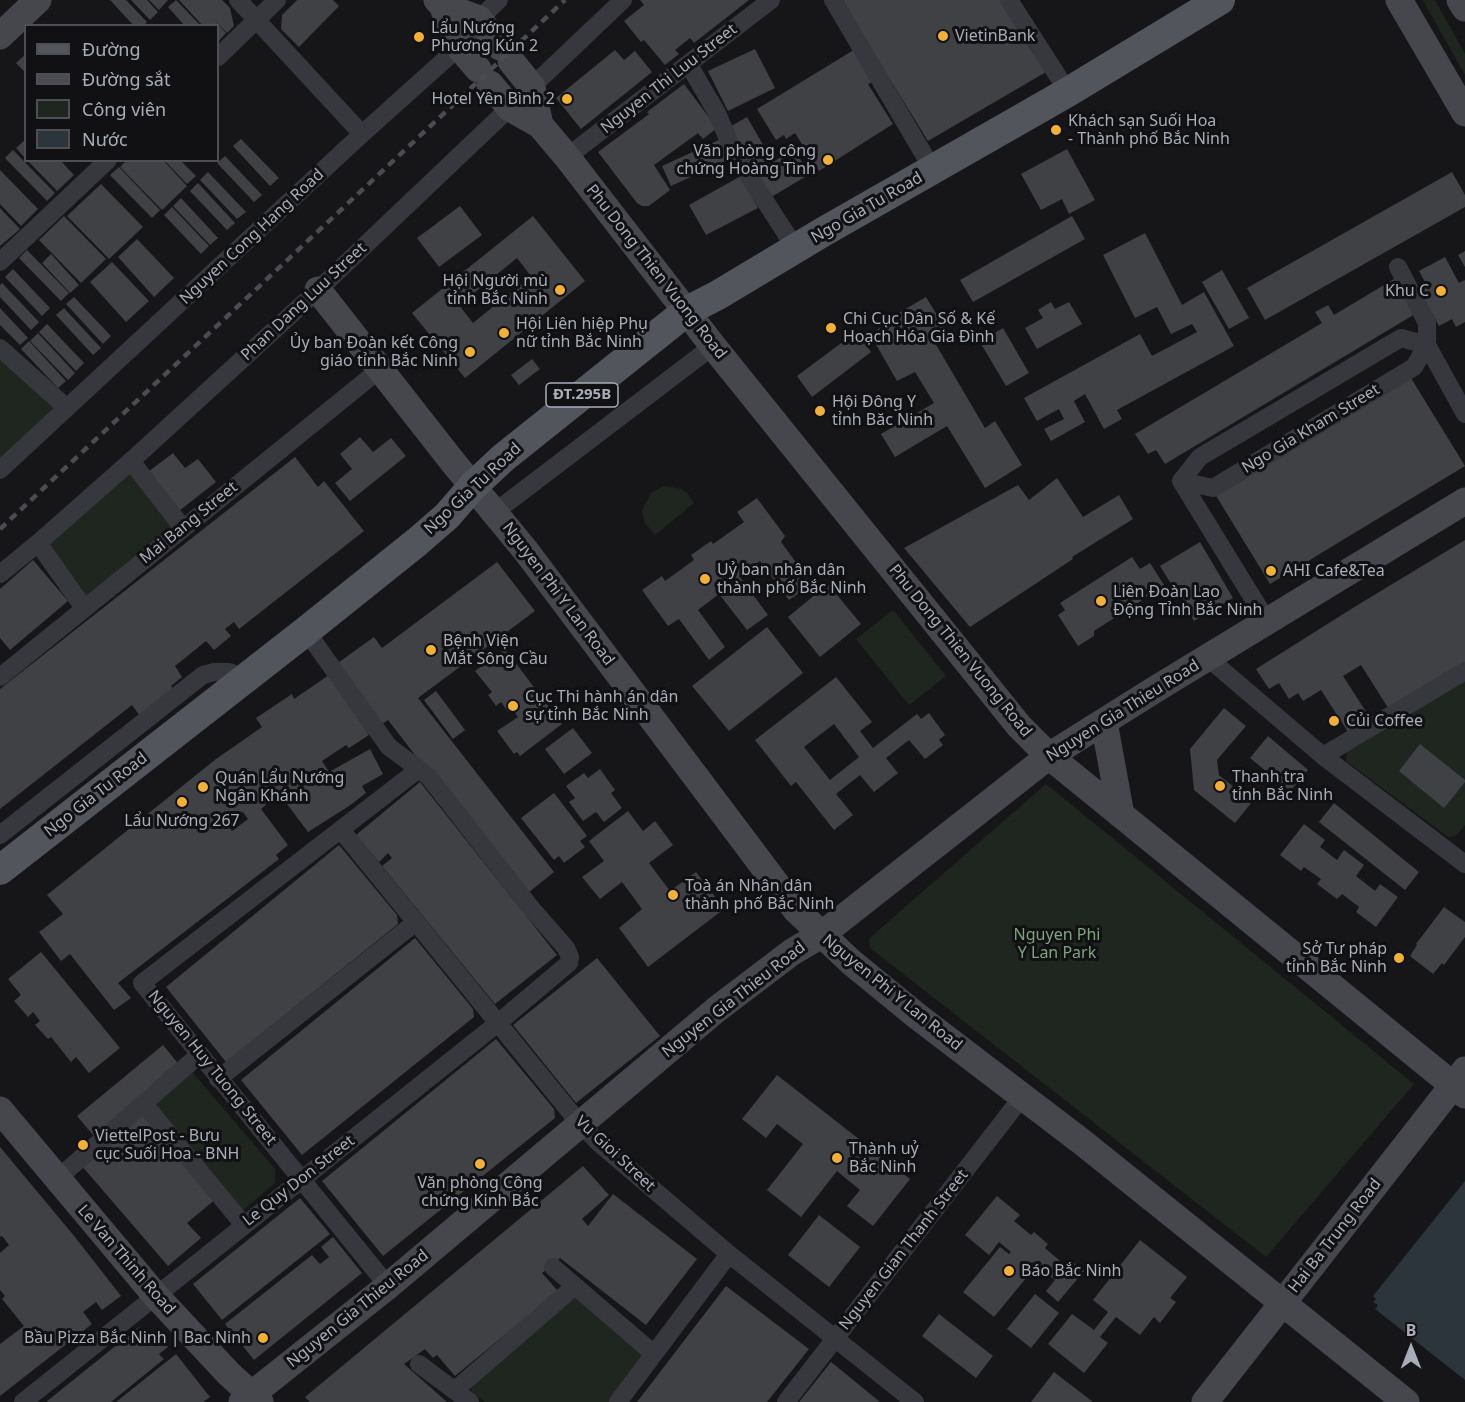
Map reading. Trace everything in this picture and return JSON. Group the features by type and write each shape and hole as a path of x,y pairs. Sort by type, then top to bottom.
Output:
{"main road":[{"name":"Ngo Gia Tu Road","path":"1,868 306,631 440,522 503,458 687,311 718,296 1068,92 1220,0"}],"street":[{"path":"0,36 38,0"},
{"path":"238,0 362,134"},
{"path":"219,56 277,0"},
{"name":"Nguyen Cong Hang Road","path":"0,470 459,47 478,19 499,0"},
{"name":"Phan Dang Luu Street","path":"0,574 131,461 318,290 623,0"},
{"name":"Nguyen Thi Luu Street","path":"567,157 771,0"},
{"path":"833,0 933,170"},
{"path":"1009,0 1068,92"},
{"path":"1399,0 1465,113"},
{"path":"1460,0 1465,8"},
{"name":"Phu Dong Thien Vuong Road","path":"439,2 478,19 532,87 540,125"},
{"name":"Phu Dong Thien Vuong Road","path":"439,2 459,47 510,108 540,125 567,157 713,346 1017,724 1049,756 1121,815 1461,1083"},
{"path":"689,65 717,112 734,153 796,249"},
{"path":"0,262 106,162"},
{"path":"1398,267 1426,323 1427,345 1465,414"},
{"name":"Nguyen Phi Y Lan Road","path":"318,290 379,370 548,579 796,910 821,935 917,1016 1406,1402"},
{"name":"Ngo Gia Kham Street","path":"1401,339 1427,345 1414,367 1213,488 1181,481 1200,457 1401,339"},
{"path":"495,512 713,346"},
{"path":"0,348 67,408"},
{"name":"Mai Bang Street","path":"0,677 379,370"},
{"path":"1332,379 1349,406"},
{"path":"1250,428 1267,455"},
{"path":"131,461 183,528"},
{"path":"1181,481 1267,621"},
{"name":"Nguyen Gia Thieu Road","path":"251,1400 717,1008 792,952 821,935 1049,756 1465,501"},
{"path":"38,543 84,608"},
{"path":"306,631 389,747 419,769"},
{"path":"1208,658 1323,756 1462,855"},
{"path":"1323,756 1465,671"},
{"path":"0,835 203,675 229,672 245,678"},
{"path":"1104,722 1121,815"},
{"name":"Nguyen Huy Tuong Street","path":"388,1286 142,983 419,769"},
{"name":"Le Quy Don Street","path":"22,1402 498,1023 569,963 570,957 566,948 531,908 429,777 419,769"},
{"name":"Vu Gioi Street","path":"341,830 580,1124 600,1144 729,1254 915,1402"},
{"path":"218,1079 416,922"},
{"path":"57,1179 199,1055"},
{"name":"Hai Ba Trung Road","path":"1205,1402 1282,1303 1461,1083"},
{"name":"Nguyen Gian Thanh Street","path":"786,1402 1022,1097"},
{"path":"144,1104 244,1225"},
{"name":"Le Van Thinh Road","path":"0,1110 156,1296 251,1400"},
{"path":"618,1402 729,1254"},
{"path":"553,1267 654,1354"},
{"path":"455,1390 575,1286"},
{"path":"420,1364 471,1402"}],"green space":[{"path":"1423,0 1435,0 1465,54 1465,75"},
{"path":"0,352 58,405 0,458"},
{"path":"131,468 180,525 89,600 43,541"},
{"path":"664,486 681,489 694,503 655,535 645,523 642,511 651,493"},
{"path":"893,610 946,676 909,705 856,639"},
{"path":"1465,680 1465,825 1456,836 1448,837 1346,761 1347,752"},
{"name":"Nguyen Phi Y Lan Park","path":"1046,784 1414,1084 1266,1257 870,948 869,940 873,935"},
{"path":"189,1068 275,1169 275,1183 241,1212 149,1105"},
{"path":"571,1292 644,1355 609,1402 485,1402 471,1391 472,1382"}],"water":[{"path":"1465,1181 1465,1380 1375,1309 1378,1305 1373,1302 1376,1299 1373,1296"}],"building":[{"path":"110,0 126,0 147,22 132,24"},
{"path":"131,0 147,0 158,12 150,20"},
{"path":"149,0 168,0 159,10"},
{"path":"176,0 199,24 183,24 168,7"},
{"path":"179,0 222,0 230,8 234,26 227,33 213,18 218,24 201,24"},
{"path":"297,0 333,0 339,6 299,47 281,29 282,15"},
{"path":"640,0 749,0 694,43 690,38 675,50 679,54 665,65 644,40 641,42 624,21 644,5"},
{"name":"VietinBank","path":"841,0 1000,0 1046,72 928,141"},
{"path":"219,25 226,33 219,41"},
{"path":"857,48 876,80 868,84 893,124 819,171 795,133 786,139 784,135 776,140 757,109"},
{"path":"755,49 775,88 728,111 708,71"},
{"path":"615,50 624,60 635,51 652,72 581,129 556,98"},
{"path":"24,56 24,71 16,63"},
{"path":"684,84 717,128 703,139 698,133 654,165 670,190 649,206 642,206 637,203 598,152 649,114 647,112"},
{"path":"747,117 773,162 783,156 787,163 798,156 810,174 768,199 726,129"},
{"path":"241,139 279,178 270,186 233,146"},
{"path":"721,139 730,159 671,186 662,166"},
{"path":"24,141 24,157 16,148"},
{"path":"1067,149 1095,200 1069,214 1062,199 1041,210 1021,174"},
{"path":"13,150 55,193 47,201 5,158"},
{"path":"225,156 262,195 254,202 217,163"},
{"path":"29,162 62,162 74,175 57,191"},
{"path":"125,162 165,162 187,186 162,210 120,167"},
{"path":"166,162 182,162 196,176 187,184"},
{"path":"119,167 160,210 152,218 110,175"},
{"path":"0,170 38,209 21,226 0,204"},
{"path":"208,172 246,212 237,219 200,180"},
{"path":"1452,172 1465,195 1465,207 1265,320 1247,288"},
{"path":"741,176 758,208 706,235 689,205"},
{"path":"198,183 235,223 227,230 190,191"},
{"path":"101,184 143,227 109,259 67,216"},
{"path":"181,198 218,238 210,245 173,206"},
{"path":"460,206 482,235 439,267 417,238"},
{"path":"172,207 209,246 201,254 164,215"},
{"path":"0,208 20,229 0,246"},
{"path":"64,216 106,259 81,283 39,240"},
{"path":"533,216 585,281 465,378 412,313","holes":["517,258 531,276 473,323 459,305"]},
{"path":"1072,216 1085,239 973,302 960,280"},
{"path":"1145,233 1182,305 1204,292 1234,346 1117,410 1122,419 1104,429 1085,394 1074,401 1085,422 1051,441 1044,429 1064,419 1059,409 1037,421 1024,398 1140,334 1152,356 1197,332 1192,324 1171,334 1157,307 1135,318 1103,255"},
{"path":"137,239 174,278 154,297 118,257"},
{"path":"27,250 69,293 61,301 19,258"},
{"path":"1465,251 1465,267 1458,255"},
{"path":"51,254 79,285 70,293 42,263"},
{"name":"Khu C","path":"1445,257 1459,283 1465,280 1465,322 1456,327 1452,319 1439,326 1418,288 1426,284 1419,271"},
{"path":"112,262 149,301 126,322 90,282"},
{"path":"13,269 50,308 42,316 5,277"},
{"path":"1222,270 1249,318 1229,329 1202,282"},
{"path":"1394,279 1415,314 1165,464 1156,450 1148,454 1135,434 1322,323 1315,312 1328,305 1334,315"},
{"path":"2,283 39,322 31,330 0,297"},
{"path":"74,297 111,336 103,344 66,304"},
{"path":"926,297 949,335 935,343 985,428 995,421 1022,465 985,488 947,426 895,457 881,434 934,403 915,372 897,381 870,334 887,324 885,321"},
{"path":"1051,302 1055,309 1069,302 1082,324 1037,349 1025,328 1043,318 1038,310"},
{"path":"0,308 28,338 20,345 0,325"},
{"path":"64,308 101,348 93,355 56,315"},
{"path":"47,324 84,363 76,371 39,332"},
{"path":"1003,328 1029,373 1006,386 980,342"},
{"path":"856,332 871,352 812,397 797,376"},
{"path":"38,333 75,373 68,380 30,341"},
{"path":"29,341 66,381 58,388 21,349"},
{"path":"532,359 540,369 519,385 511,375"},
{"path":"1411,378 1465,466 1270,584 1215,494"},
{"path":"360,437 373,452 391,438 406,456 350,501 335,483 352,469 340,454"},
{"path":"173,453 185,468 198,459 216,482 179,511 148,472"},
{"path":"295,457 318,487 324,481 364,531 239,629 234,622 225,629 231,636 214,650 206,641 175,666 182,677 171,686 173,689 140,716 132,705 0,809 0,689"},
{"path":"1057,478 1083,517 1119,495 1133,519 1072,557 1073,559 970,627 904,548 1018,485 1029,500"},
{"name":"Uỷ ban nhân dân thành phố Bắc Ninh","path":"757,498 785,536 781,542 812,584 789,600 760,561 739,576 768,615 747,630 719,594 698,610 725,647 709,660 679,619 668,626 642,590 662,576 665,581 694,560 691,555 711,541 713,544 744,522 737,512"},
{"path":"1465,540 1465,665 1390,711 1361,665 1343,676 1372,721 1350,735 1321,690 1303,701 1298,693 1289,699 1279,683 1269,689 1256,669"},
{"path":"1200,542 1233,598 1194,621 1160,566"},
{"name":"Liên Đoàn Lao Động Tỉnh Bắc Ninh","path":"1132,557 1140,569 1150,563 1168,591 1154,600 1150,595 1094,631 1094,636 1078,646 1058,615 1065,610 1060,603"},
{"path":"33,560 68,601 10,650 0,638 0,589"},
{"path":"497,562 535,611 418,698 554,872 528,893 388,720 379,726 335,665 374,637 382,648"},
{"path":"828,584 861,624 820,657 788,617"},
{"path":"767,627 803,673 729,731 692,686"},
{"path":"505,649 562,724 520,756 517,752 514,754 497,731 518,717 512,709 508,712 501,702 496,706 488,695 492,692 475,671"},
{"path":"329,675 369,735 349,748 346,745 322,761 329,772 370,749 383,774 362,786 366,793 308,832 278,792 264,802 266,805 261,809 288,845 276,855 279,859 118,983 131,998 114,1010 70,954 61,961 39,932 63,914 47,895 216,759 262,727 256,718 292,694 294,699","holes":["243,812 248,819 232,831 227,824"]},
{"path":"836,677 872,722 860,731 873,748 917,714 921,719 929,713 945,735 939,740 943,745 925,759 909,740 886,758 898,773 874,792 860,775 836,794 853,815 834,830 796,782 791,786 755,740","holes":["834,724 859,757 830,780 804,747"]},
{"path":"436,691 465,730 453,739 424,700"},
{"path":"1224,708 1246,726 1217,760 1219,775 1252,802 1235,823 1194,790 1190,749"},
{"path":"573,728 592,753 564,774 545,749"},
{"path":"1268,736 1308,770 1290,791 1250,758"},
{"path":"1420,744 1465,780 1444,808 1399,771"},
{"path":"600,769 615,790 611,793 622,808 604,822 596,812 583,821 569,802 575,798 566,786 584,773 588,778"},
{"path":"420,782 557,955 495,1004 382,866 392,858 388,853 379,862 356,835"},
{"path":"554,793 587,836 580,841 585,847 564,863 559,856 554,860 521,818"},
{"path":"1334,803 1419,872 1405,890 1319,822"},
{"name":"Toà án Nhân dân thành phố Bắc Ninh","path":"628,811 643,831 655,821 673,845 649,863 670,891 696,872 724,909 648,967 619,928 642,909 622,882 600,899 582,877 604,861 589,841"},
{"path":"1304,824 1325,840 1320,847 1337,860 1344,850 1364,865 1356,876 1375,891 1380,884 1398,897 1376,927 1356,912 1359,907 1342,894 1337,899 1317,884 1321,879 1304,867 1301,871 1280,855"},
{"path":"339,845 397,915 398,924 226,1062 166,987"},
{"path":"1444,907 1465,922 1465,937 1444,965 1442,963 1433,974 1410,956 1416,944"},
{"path":"415,938 473,1009 474,1017 302,1155 241,1080"},
{"path":"41,952 120,1048 89,1073 76,1057 71,1062 51,1037 48,1039 35,1025 40,1021 33,1012 28,1017 14,1001 21,995 8,979"},
{"path":"597,958 660,1036 576,1103 513,1025"},
{"path":"496,1039 554,1109 555,1118 383,1256 322,1181"},
{"path":"163,1045 181,1067 98,1141 77,1116"},
{"name":"Thành uỷ Bắc Ninh","path":"777,1075 910,1179 873,1226 847,1206 860,1190 837,1171 801,1217 767,1190 803,1144 777,1124 766,1138 742,1119"},
{"path":"144,1111 217,1198 187,1223 201,1238 168,1266 81,1165"},
{"path":"0,1147 121,1296 102,1310 96,1302 83,1312 92,1324 0,1396 0,1344 24,1326 2,1299 5,1296 0,1290 0,1253 9,1245 2,1236 0,1237"},
{"path":"583,1166 609,1195 582,1219 588,1226 613,1194 697,1259 646,1325 560,1258 542,1273 558,1291 455,1376 437,1355 433,1358 425,1349 404,1364 447,1402 310,1402 305,1397"},
{"path":"997,1196 1020,1215 1014,1221 1031,1235 1034,1232 1048,1244 1045,1248 1066,1266 1071,1260 1084,1271 1058,1302 1046,1291 1055,1280 1033,1262 1023,1274 1027,1277 994,1317 963,1292 1000,1247 1009,1254 1011,1252 999,1242 989,1255 965,1235"},
{"path":"300,1198 330,1234 222,1320 193,1284"},
{"path":"819,1215 860,1247 829,1287 788,1255"},
{"path":"333,1237 362,1273 254,1360 225,1324 312,1255 320,1264 329,1257 321,1247"},
{"path":"1140,1240 1187,1277 1170,1298 1176,1302 1160,1323 1154,1317 1140,1335 1116,1317 1100,1337 1108,1343 1084,1373 1048,1344 1072,1314 1094,1330 1108,1312 1093,1300"},
{"path":"726,1286 809,1349 767,1402 637,1402"},
{"path":"1035,1294 1059,1313 1031,1348 1007,1329"},
{"path":"939,1314 993,1356 976,1378 922,1336"},
{"path":"139,1327 150,1341 157,1335 168,1347 159,1354 164,1359 111,1402 46,1402"},
{"path":"176,1354 210,1397 203,1402 116,1402"},
{"path":"831,1362 841,1370 880,1402 799,1402"},
{"path":"1054,1372 1093,1402 1031,1402"}],"railway":[{"path":"0,529 565,0"}],"place":[{"name":"VietinBank","path":"943,36"},
{"name":"Lẩu Nướng Phương Kún 2","path":"419,37"},
{"name":"Hotel Yên Bình 2","path":"567,99"},
{"name":"Khách sạn Suối Hoa - Thành phố Bắc Ninh","path":"1056,130"},
{"name":"Văn phòng công chứng Hoàng Tình","path":"828,160"},
{"name":"Hội Người mù tỉnh Bắc Ninh","path":"560,290"},
{"name":"Khu C","path":"1441,291"},
{"name":"Chi Cục Dân Số & Kế Hoạch Hóa Gia Đình","path":"831,328"},
{"name":"Hội Liên hiệp Phụ nữ tỉnh Bắc Ninh","path":"504,333"},
{"name":"Ủy ban Đoàn kết Công giáo tỉnh Bắc Ninh","path":"470,352"},
{"name":"Hội Đông Y tỉnh Băc Ninh","path":"820,411"},
{"name":"AHI Cafe&Tea","path":"1271,571"},
{"name":"Uỷ ban nhân dân thành phố Bắc Ninh","path":"705,579"},
{"name":"Liên Đoàn Lao Động Tỉnh Bắc Ninh","path":"1101,601"},
{"name":"Bệnh Viện Mắt Sông Cầu","path":"431,650"},
{"name":"Cục Thi hành án dân sự tỉnh Bắc Ninh","path":"513,706"},
{"name":"Củi Coffee","path":"1334,721"},
{"name":"Thanh tra tỉnh Bắc Ninh","path":"1220,786"},
{"name":"Quán Lẩu Nướng Ngân Khánh","path":"203,787"},
{"name":"Lẩu Nướng 267","path":"182,802"},
{"name":"Toà án Nhân dân thành phố Bắc Ninh","path":"673,895"},
{"name":"Sở Tư pháp tỉnh Bắc Ninh","path":"1399,958"},
{"name":"ViettelPost - Bưu cục Suối Hoa - BNH","path":"83,1145"},
{"name":"Thành uỷ Bắc Ninh","path":"837,1158"},
{"name":"Văn phòng Công chứng Kinh Bắc","path":"480,1164"},
{"name":"Báo Bắc Ninh","path":"1009,1271"},
{"name":"Bầu Pizza Bắc Ninh | Bac Ninh","path":"263,1338"}]}
